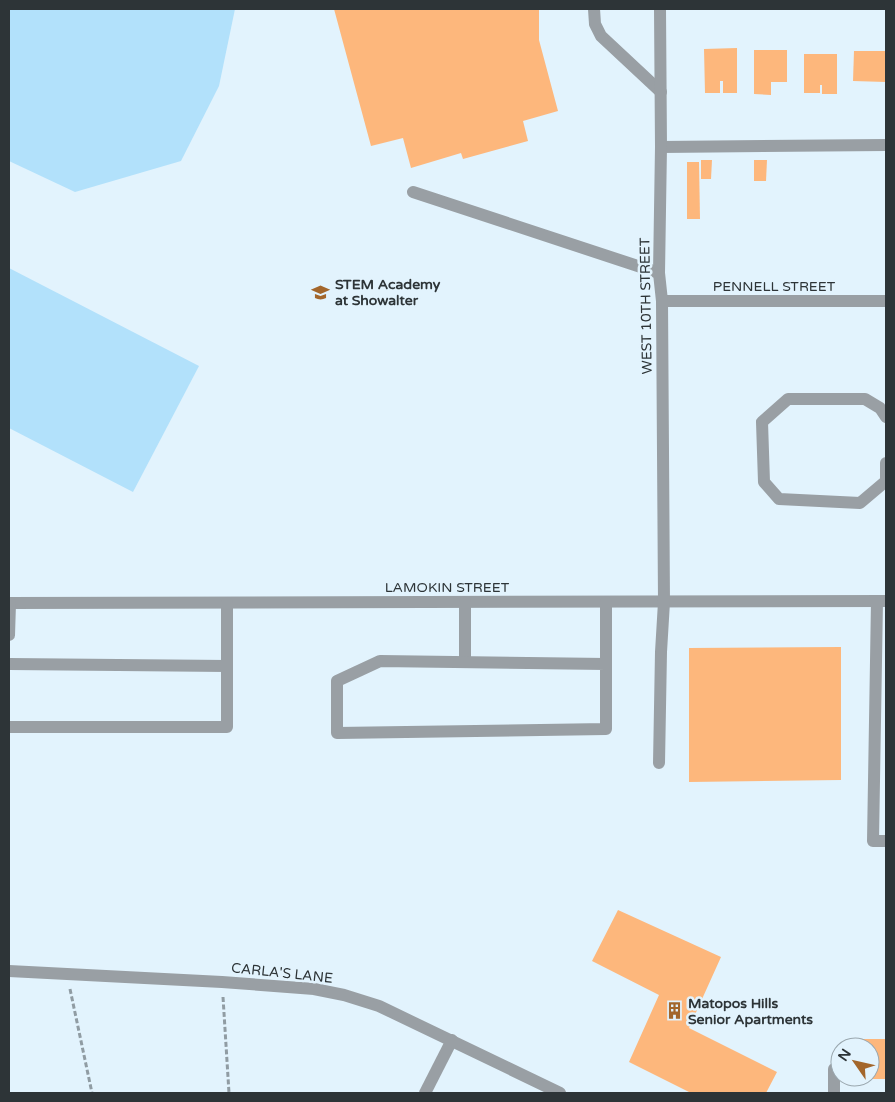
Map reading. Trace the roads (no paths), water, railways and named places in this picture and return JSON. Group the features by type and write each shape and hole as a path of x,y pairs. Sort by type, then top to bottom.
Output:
{"street":[{"path":"594,9 595,24 601,36 660,92"},
{"name":"WEST 10TH STREET","path":"659,763 664,602 662,301 659,273 661,146 660,9"},
{"path":"661,146 886,145"},
{"path":"413,192 659,273"},
{"name":"PENNELL STREET","path":"662,301 886,301"},
{"path":"884,409 865,399 788,399 762,422 764,482 779,499 860,503 886,481 886,463"},
{"path":"882,601 873,840 886,841"},
{"name":"LAMOKIN STREET","path":"9,603 882,601"},
{"path":"465,602 465,662"},
{"path":"606,602 606,664 606,729 337,733 337,681 380,661 606,664"},
{"path":"9,603 9,635"},
{"path":"9,727 227,727 227,603"},
{"path":"9,664 227,666"},
{"name":"CARLA'S LANE","path":"9,971 222,982 314,989 344,995 379,1006 560,1093"},
{"path":"425,1093 452,1040"}],"place":[{"name":"STEM Academy at Showalter","path":"321,292"},
{"name":"Matopos Hills Senior Apartments","path":"674,1011"}]}
